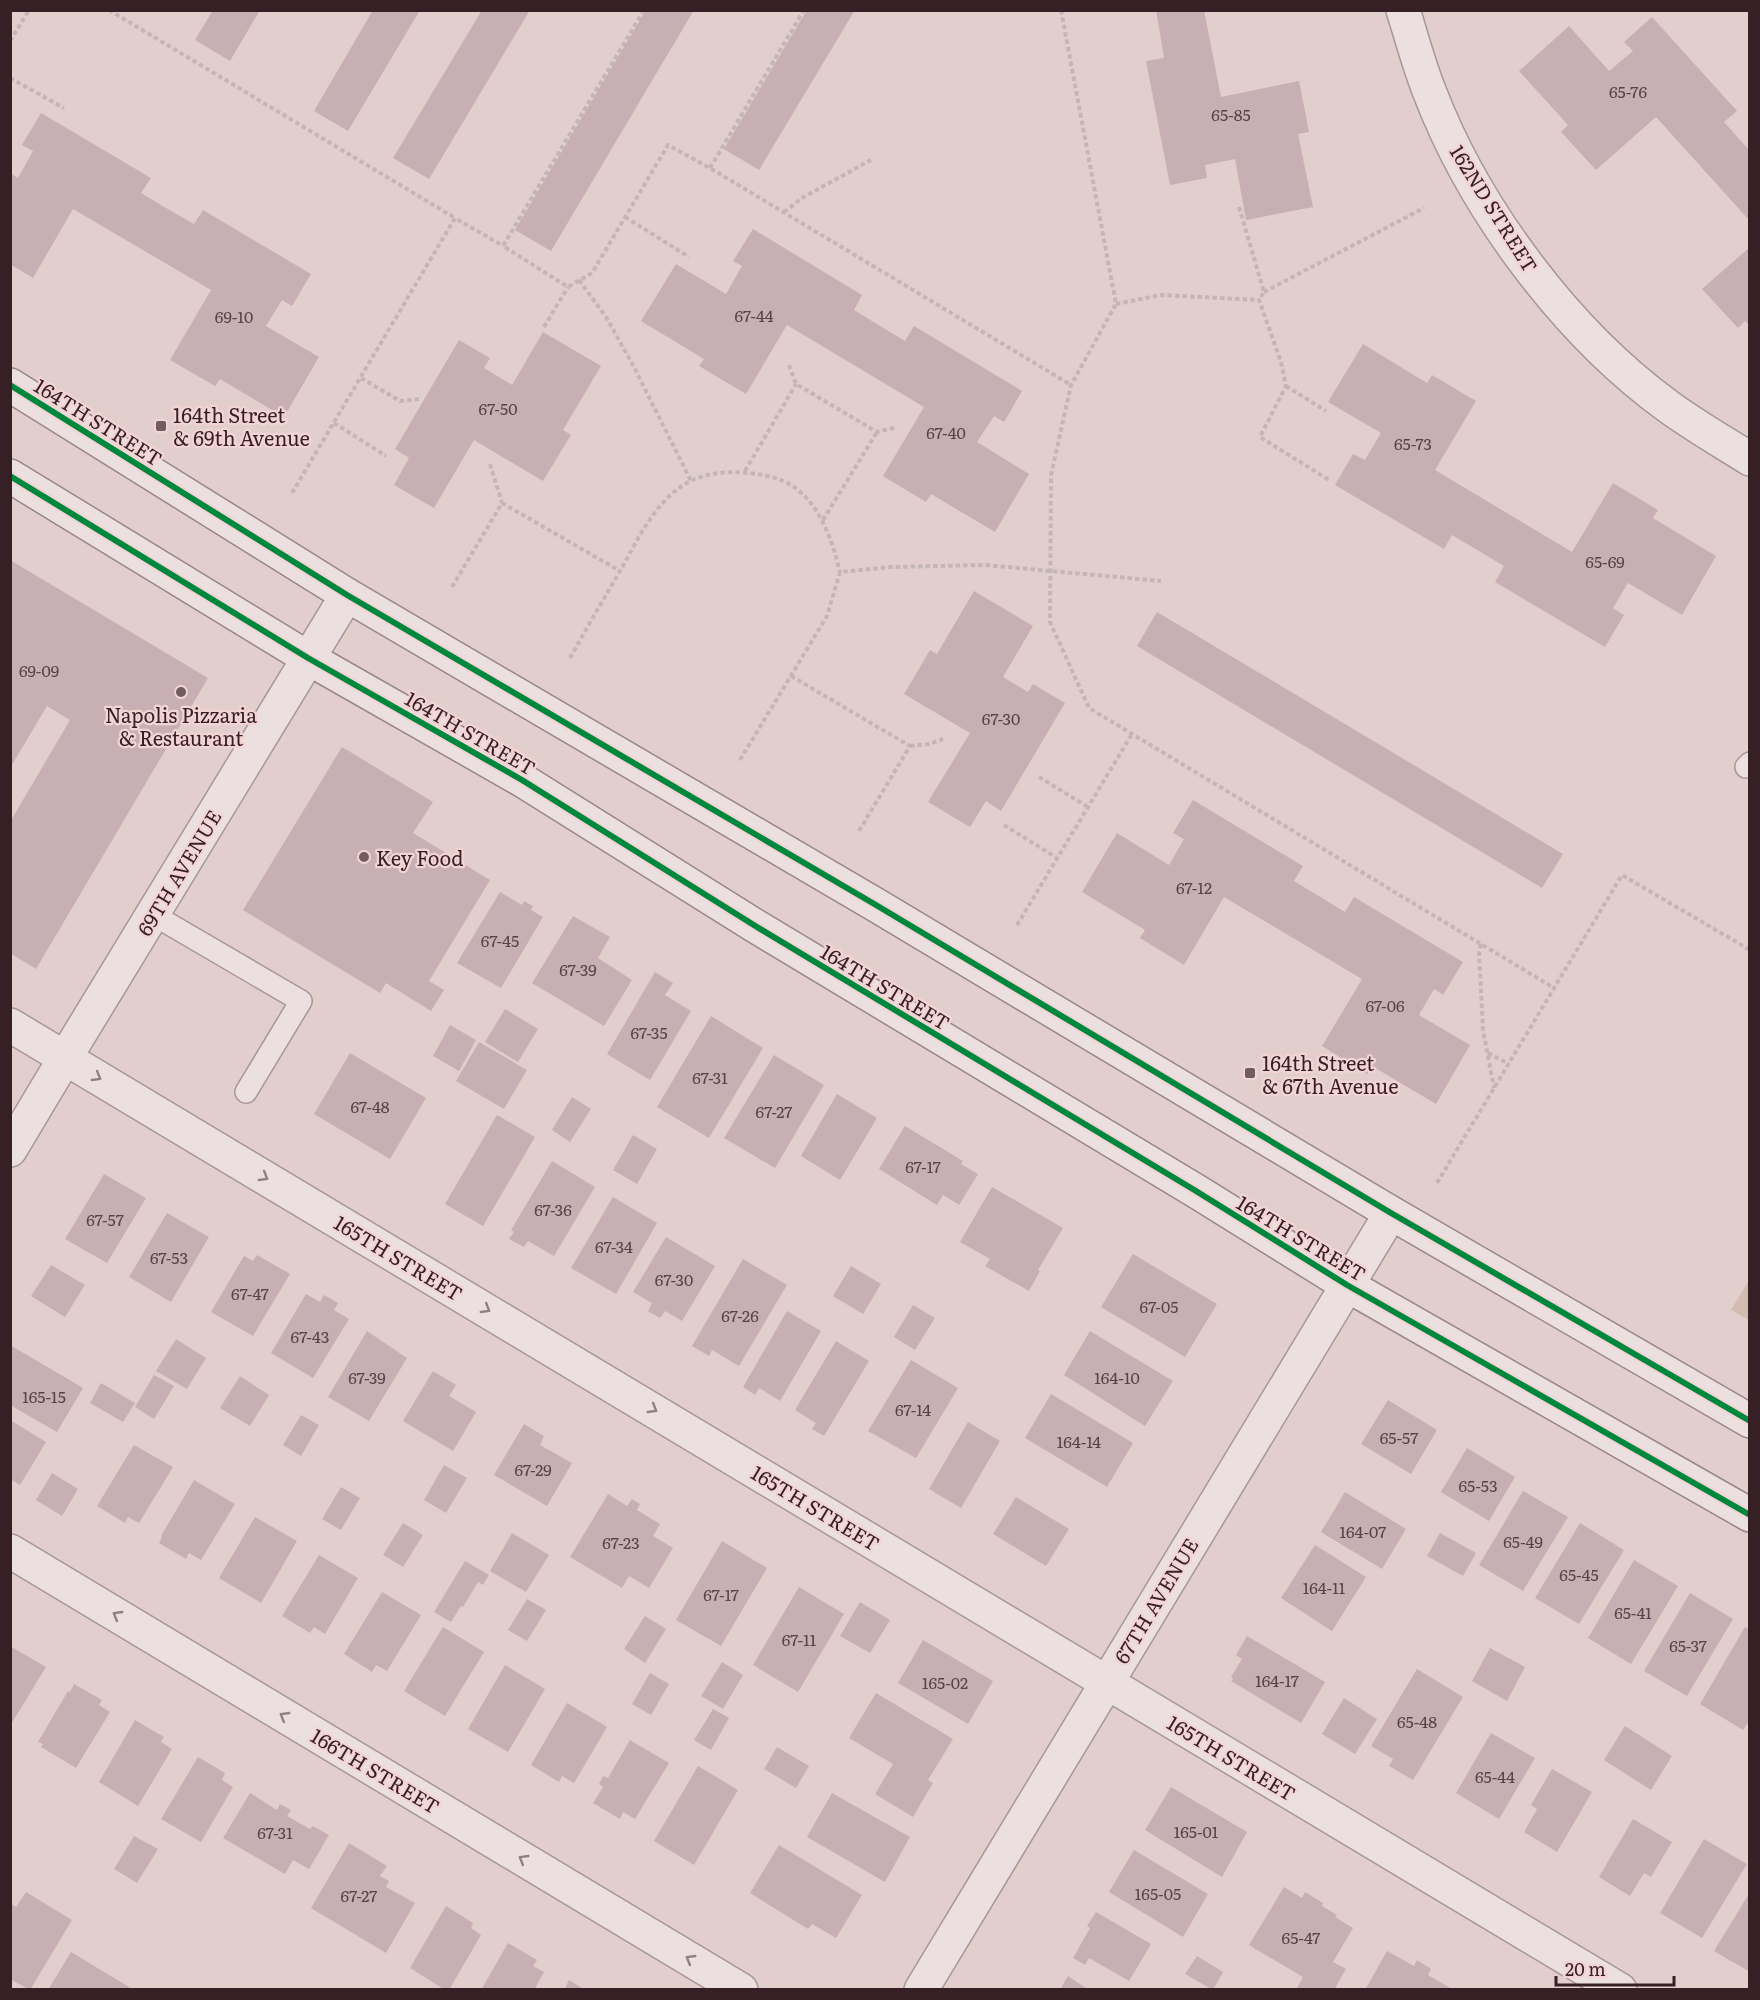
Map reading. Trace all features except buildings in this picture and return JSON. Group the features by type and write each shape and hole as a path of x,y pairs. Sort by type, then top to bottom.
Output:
{"street":[{"name":"162ND STREET","path":"1403,10 1430,93 1466,169 1519,254 1563,309 1616,363 1669,407 1749,459"},
{"name":"164TH STREET","path":"10,385 347,595 876,906 1391,1213 1749,1421"},
{"name":"164TH STREET","path":"10,476 308,658 522,780 757,927 1186,1185 1347,1285 1749,1515"},
{"name":"69TH AVENUE","path":"10,1150 347,595"},
{"name":"165TH STREET","path":"10,1025 1620,1989"},
{"name":"67TH AVENUE","path":"921,1989 1391,1213"},
{"name":"166TH STREET","path":"10,1551 741,1989"}],"lane":[{"path":"152,914 301,1001 246,1092"}],"path":[{"path":"10,40 29,10"},
{"path":"109,10 568,286"},
{"path":"502,246 644,10"},
{"path":"710,168 804,10"},
{"path":"1061,10 1116,303 1071,385 1051,475 1050,622 1089,708 1554,988"},
{"path":"10,78 63,108"},
{"path":"544,327 568,286 591,273 668,145 1071,385"},
{"path":"784,213 802,198 871,160"},
{"path":"1239,207 1264,292"},
{"path":"1259,300 1264,292 1276,288 1424,208"},
{"path":"625,217 689,257"},
{"path":"292,493 455,218"},
{"path":"579,280 606,317 691,482"},
{"path":"1116,303 1161,296 1259,300"},
{"path":"1259,300 1281,362 1286,386 1260,437 1329,480"},
{"path":"789,365 796,384 877,432"},
{"path":"361,378 400,401 419,399"},
{"path":"745,471 796,384"},
{"path":"1286,386 1326,411"},
{"path":"334,423 386,456"},
{"path":"823,520 877,432 897,427"},
{"path":"490,464 502,503 620,571"},
{"path":"570,658 645,528 680,487 706,477 745,471 772,477 792,486 810,501 823,520 834,546 840,572 827,616 740,760"},
{"path":"452,587 502,503"},
{"path":"840,572 891,567 985,564 1161,581"},
{"path":"791,676 910,746 929,744 943,739"},
{"path":"1017,925 1132,734"},
{"path":"859,831 910,746"},
{"path":"1039,777 1088,807"},
{"path":"1004,825 1057,858"},
{"path":"1437,1183 1622,875 1749,950"},
{"path":"1481,944 1479,953 1482,1019 1494,1088"},
{"path":"1487,1053 1509,1065"}],"shaded area":[{"path":"1749,1280 1749,1320 1731,1310"}],"cycle path":[{"path":"10,385 347,595 876,905 1391,1213 1750,1421"},
{"path":"10,476 308,658 522,780 757,927 1196,1191 1347,1285 1750,1515"}],"place":[{"name":"164th Street & 69th Avenue","path":"161,426"},
{"name":"Napolis Pizzaria & Restaurant","path":"181,692"},
{"name":"Key Food","path":"364,857"},
{"name":"164th Street & 67th Avenue","path":"1250,1073"}]}
